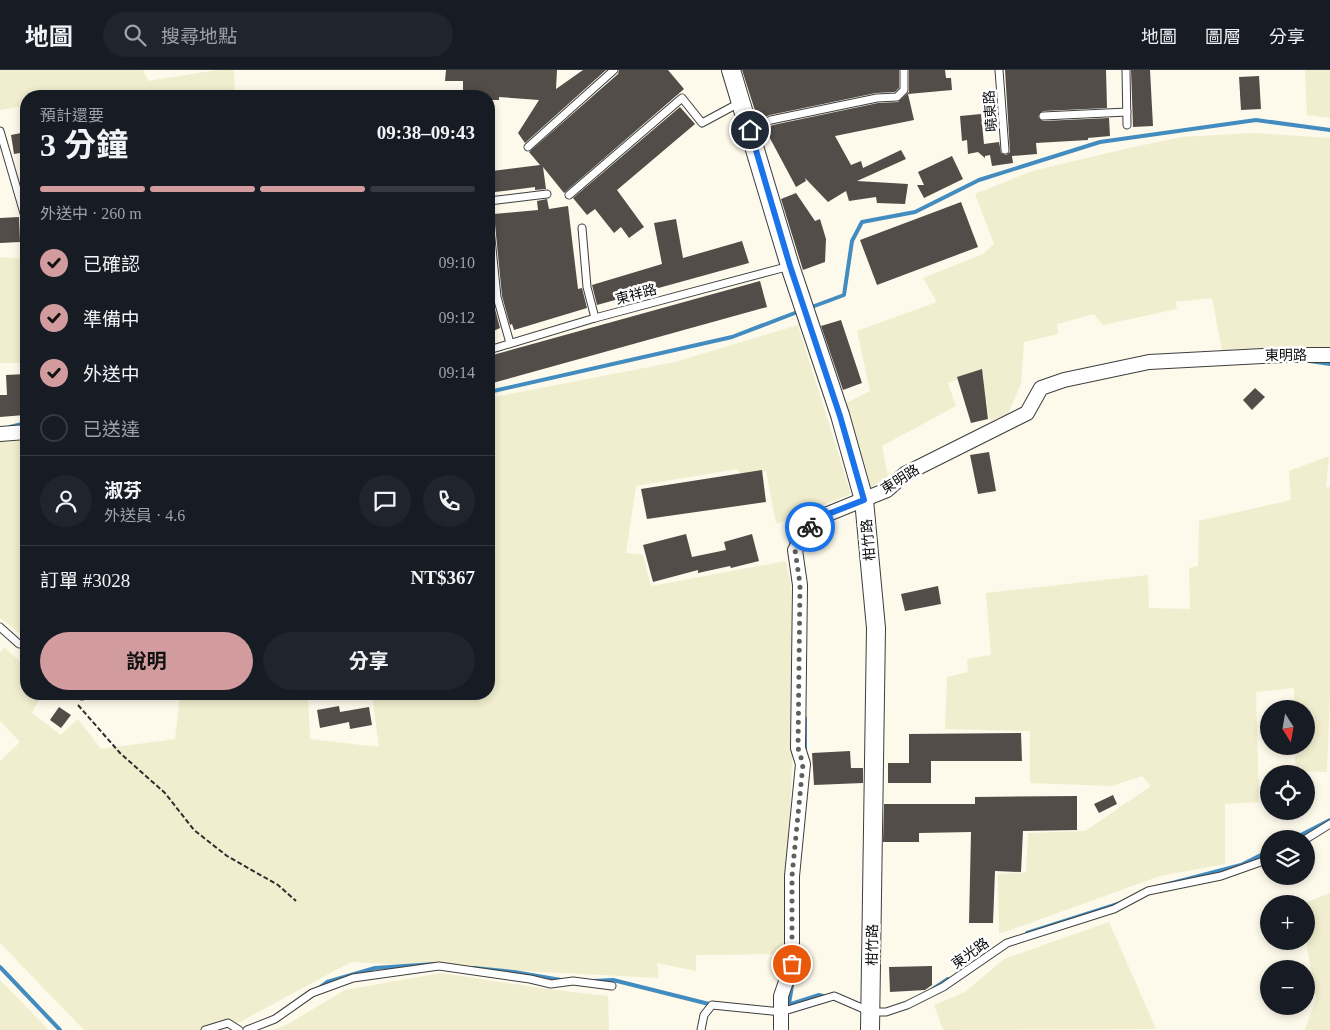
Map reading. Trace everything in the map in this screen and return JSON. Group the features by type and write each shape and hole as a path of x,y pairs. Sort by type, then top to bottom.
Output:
{"street":[{"name":"柑竹路","path":"731,70 790,266 837,406 864,500 876,628 870,1030"},
{"name":"東明路","path":"781,1030 781,996 792,964 792,876 803,764 798,748 800,584 795,550 810,527 823,516 887,490 905,474 1027,413 1041,388 1064,380 1149,362 1282,355 1330,355"},
{"path":"0,434 20,432"}],"lane":[{"path":"528,147 614,70"},
{"path":"750,130 771,120 877,98 897,97 904,90 904,70"},
{"name":"曉東路","path":"999,70 1005,150"},
{"path":"1126,70 1127,125"},
{"path":"569,195 682,98 702,123 741,102"},
{"path":"1043,116 1127,112"},
{"path":"0,131 20,199"},
{"path":"495,200 548,194"},
{"path":"582,228 588,287 595,318"},
{"name":"東祥路","path":"495,348 595,318 790,266"},
{"path":"495,278 497,297 510,343"},
{"path":"0,627 20,644"},
{"path":"1315,833 1330,824"},
{"name":"東光路","path":"871,1012 886,1012 907,1005 934,992 1007,943 1114,909 1148,892 1222,876 1260,862"},
{"path":"247,1030 276,1019 312,993 353,978 439,966 530,978 551,984 573,981 612,986"},
{"path":"701,1030 704,1015 712,1005 781,1012 834,996 871,1012"},
{"path":"205,1030 228,1023 239,1030"}],"path":[{"path":"79,700 80,709 120,752 165,793 194,830 227,856 278,885 296,901"}],"shaded area":[{"path":"0,70 143,70 148,81 217,70 234,70 235,90 20,90 20,107 0,110"},
{"path":"1305,70 1330,70 1330,118 1307,115"},
{"path":"1253,133 1330,138 1330,356 1223,355 1212,298 1175,302 1177,309 1103,325 1094,314 1057,324 1058,334 1024,342 1021,384 1008,414 990,421 981,371 948,383 956,406 882,446 888,477 871,487 846,403 870,391 857,331 937,302 923,278 983,254 994,244 975,194 1032,171 1129,148 1182,137"},
{"path":"0,257 20,259 20,363 0,363"},
{"path":"798,325 851,494 776,524 766,471 744,478 737,469 636,486 626,553 643,555 651,586 786,561 791,586 793,743 784,954 696,955 696,971 657,963 659,978 351,962 238,1023 215,1030 84,1030 0,943 0,761 20,742 0,721 0,653 4,647 20,662 20,700 39,700 32,713 61,735 78,719 101,749 175,739 179,700 308,700 310,739 379,747 373,700 495,700 495,397 675,362"},
{"path":"20,436 20,633 0,618 0,440"},
{"path":"1329,456 1326,487 1330,487 1330,692 1327,772 1315,772 1315,765 1295,765 1295,755 1315,755 1315,700 1294,700 1294,688 1256,692 1259,802 1225,804 1225,864 1160,876 999,934 998,874 1026,872 1028,833 1085,831 1151,786 1142,776 1112,786 1030,783 1030,731 945,729 947,677 968,672 967,659 991,655 986,593 1148,575 1149,608 1190,609 1189,568 1198,566 1199,521 1291,500 1289,471"},
{"path":"1330,893 1330,1030 1305,1030 1310,1015 1315,1015 1315,960 1309,960 1308,950 1315,950 1315,899"},
{"path":"1109,922 1156,1029 943,1030 934,1005 965,992 1004,959"},
{"path":"441,973 608,996 609,1030 273,1030 288,1024 345,990"},
{"path":"0,980 49,1030 0,1030"}],"building":[{"path":"446,70 557,70 556,89 583,70 606,70 525,143 518,133 539,100 499,97 499,100 495,100 495,90 463,90 463,81 445,81"},
{"path":"619,70 668,70 684,89 564,193 543,167 546,189 535,190 535,187 495,192 495,171 540,165 529,152 618,74"},
{"path":"742,70 899,70 899,88 895,92 876,93 770,115 758,120"},
{"path":"909,70 945,70 946,78 951,78 952,90 908,94 914,120 835,136 851,165 861,161 863,168 901,150 906,159 857,181 908,184 905,204 877,203 876,197 849,201 846,191 828,202 805,178 806,181 796,187 765,129 773,125 878,103 898,102 909,92"},
{"path":"1005,70 1106,70 1107,108 1043,111 1038,117 1043,121 1109,118 1110,136 1088,138 1088,140 1036,143 1037,154 1012,156 1013,163 992,166 990,155 985,156 985,158 978,152 968,154 967,140 962,141 960,116 981,114 984,144 999,142 1001,153 1006,155 1010,152"},
{"path":"1131,70 1150,70 1153,126 1133,127"},
{"path":"1259,76 1261,109 1241,110 1239,77"},
{"path":"680,107 695,124 617,190 644,227 629,238 621,227 614,233 595,209 587,215 573,198"},
{"path":"20,133 20,153 14,154 11,135"},
{"path":"952,156 963,179 924,198 917,185 924,185 918,172"},
{"path":"796,193 815,221 820,219 826,239 825,262 803,270 781,199"},
{"path":"547,199 549,209 568,206 578,289 582,288 587,308 514,330 512,324 510,325 502,296 495,214 538,210 537,201"},
{"path":"961,202 978,247 877,285 860,240"},
{"path":"19,217 20,242 0,243 0,218"},
{"path":"676,219 683,258 742,241 749,263 597,305 592,285 662,264 654,223"},
{"path":"760,281 767,307 495,382 495,354"},
{"path":"495,309 500,328 495,330"},
{"path":"841,320 862,383 843,390 821,326"},
{"path":"982,369 988,419 971,423 957,377"},
{"path":"20,374 20,415 0,417 0,395 7,395 6,375"},
{"path":"1255,388 1265,397 1252,410 1243,400"},
{"path":"989,452 996,491 978,494 970,455"},
{"path":"762,470 766,502 647,519 641,489"},
{"path":"686,534 692,557 726,550 724,542 752,534 759,561 698,573 698,570 653,582 643,545"},
{"path":"938,586 941,604 905,611 901,594"},
{"path":"339,706 340,712 369,707 372,725 350,729 349,722 320,728 317,710"},
{"path":"59,707 71,715 61,728 50,720"},
{"path":"1021,733 1022,761 931,761 931,783 888,783 888,763 909,763 909,734"},
{"path":"850,751 851,768 863,768 863,783 814,785 812,753"},
{"path":"1113,795 1117,804 1099,813 1094,804"},
{"path":"1077,796 1077,830 1023,831 1021,872 995,871 993,923 969,923 971,832 919,833 919,842 883,842 884,804 975,804 975,797"},
{"path":"932,966 932,985 925,990 890,992 889,967"}],"waterway":[{"path":"809,308 844,295 852,241 862,222 915,212 979,180 1100,142 1256,120 1330,130"},
{"path":"495,391 732,337 800,311"},
{"path":"1310,361 1330,364"},
{"path":"10,427 20,424"},
{"path":"793,548 788,533 793,526 811,519"},
{"path":"805,718 805,751"},
{"path":"1311,830 1330,820"},
{"path":"1157,887 1241,865 1260,856"},
{"path":"1027,933 1121,903"},
{"path":"319,988 327,982 375,968 435,964"},
{"path":"0,967 60,1030"},
{"path":"474,968 514,972 561,980"},
{"path":"933,989 948,979"},
{"path":"593,981 613,980 713,1005"},
{"path":"788,1010 793,980"},
{"path":"788,1005 819,995 827,997"}],"way so far":[{"path":"792,964 792,876 803,764 798,748 800,584 795,550 810,527"}],"route":[{"path":"750,130 790,266 840,416 864,500 823,516 810,527"}]}
